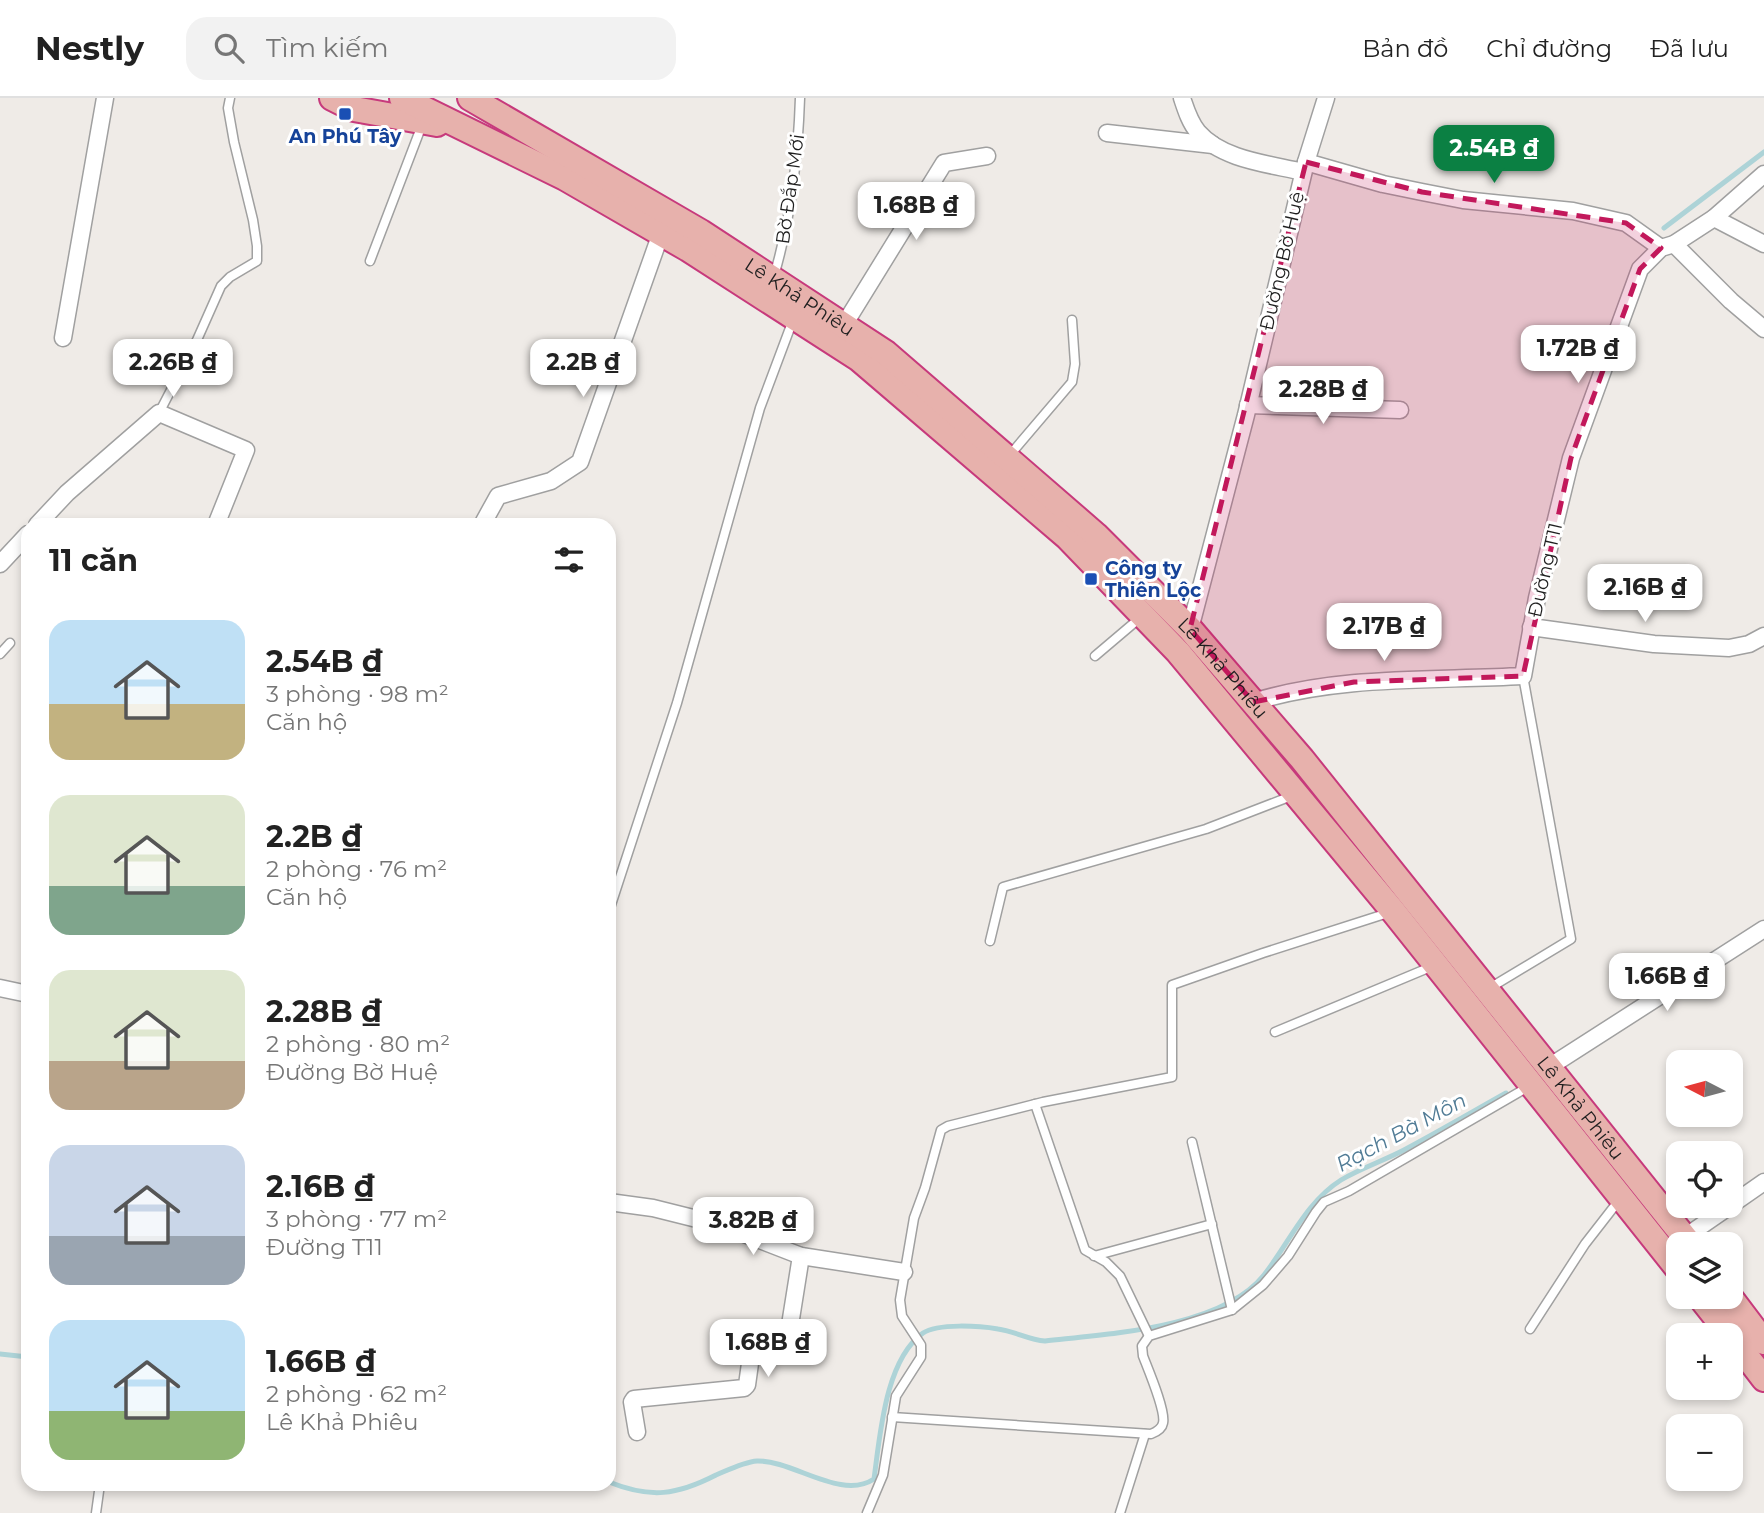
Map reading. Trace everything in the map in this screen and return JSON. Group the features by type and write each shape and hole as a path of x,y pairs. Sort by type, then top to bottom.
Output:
{"highway":[{"name":"Lê Khả Phiêu","path":"332,98 354,109 462,127"},
{"name":"Lê Khả Phiêu","path":"402,98 565,178 661,233 859,359 1067,537 1178,652 1436,965 1541,1076 1680,1232"},
{"name":"Lê Khả Phiêu","path":"470,98 701,232 886,353 1096,535 1190,629 1253,702 1487,990 1622,1197 1666,1254"},
{"path":"1709,1309 1720,1323"},
{"path":"1739,1309 1764,1342"},
{"path":"1743,1352 1764,1378"}],"street":[{"path":"63,338 105,98"},
{"path":"1182,98 1187,114 1198,132 1213,145"},
{"name":"Đường Bờ Huệ","path":"1190,629 1248,405 1305,167 1326,98"},
{"path":"1107,133 1213,145 1244,158 1305,167 1463,200 1573,211 1626,223 1667,246 1764,329"},
{"path":"844,325 944,163 987,156"},
{"name":"Đường T11","path":"1523,676 1531,627 1571,458 1640,269 1667,246 1714,218 1764,174"},
{"path":"1714,218 1764,244"},
{"path":"486,518 498,496 551,481 580,462 661,233"},
{"path":"1248,405 1400,410"},
{"path":"44,518 67,493 159,413 246,450 219,518"},
{"path":"0,564 21,542"},
{"path":"1531,627 1654,644 1729,648 1749,644 1764,636"},
{"path":"1253,702 1285,692 1354,682 1523,676"},
{"path":"1541,1076 1764,929"},
{"path":"0,988 21,992"},
{"path":"1743,1196 1764,1182"},
{"path":"616,1203 653,1208 721,1225 801,1256 904,1272"},
{"path":"1698,1232 1715,1218"},
{"path":"637,1432 632,1402 634,1399 744,1388 747,1385 753,1342 780,1332 790,1325 801,1256"}],"lane":[{"path":"159,413 197,340 221,286 230,276 257,261 253,220 228,108 230,98"},
{"name":"Bờ Đắp Mới","path":"773,279 785,238 798,139 800,98"},
{"path":"370,261 423,122"},
{"path":"616,890 677,703 760,408 794,318"},
{"path":"1007,458 1072,382 1075,364 1072,320"},
{"path":"1096,656 1143,616"},
{"path":"0,654 10,643"},
{"name":"Đường T11","path":"1487,990 1571,939 1523,676"},
{"path":"990,941 1003,887 1206,829 1296,794"},
{"path":"867,1513 883,1475 896,1396 921,1357 921,1345 902,1316 900,1300 914,1218 941,1130 1035,1104 1172,1077 1172,985 1393,911"},
{"path":"1275,1032 1436,965"},
{"path":"892,1417 1145,1434 1159,1430 1163,1423 1162,1413 1143,1356 1142,1346 1149,1335 1232,1309 1263,1285 1288,1256 1324,1202 1349,1191 1541,1076"},
{"path":"1035,1104 1085,1250 1106,1262 1120,1276 1149,1335"},
{"path":"1192,1142 1232,1309"},
{"path":"1530,1329 1586,1244 1622,1197"},
{"path":"1094,1256 1212,1224"},
{"path":"1120,1513 1145,1434"},
{"path":"96,1513 99,1491"}],"highlighted area":[{"path":"1306,162 1422,192 1626,223 1661,248 1640,269 1571,458 1523,676 1354,682 1253,702 1190,629"}],"waterway":[{"path":"1664,228 1764,152"},
{"name":"Rạch Bà Môn","path":"616,1484 638,1491 664,1492 689,1487 736,1466 757,1461 786,1466 832,1483 861,1485 874,1479 882,1421 892,1380 910,1345 923,1333 939,1328 981,1327 1045,1341 1131,1331 1193,1317 1221,1307 1245,1293 1264,1275 1308,1211 1329,1189 1341,1180 1404,1150 1506,1093"},
{"name":"Rạch Bà Môn","path":"0,1354 21,1356"}],"place":[{"name":"An Phú Tây","path":"345,114"},
{"name":"Công ty Thiên Lộc","path":"1091,579"}]}
